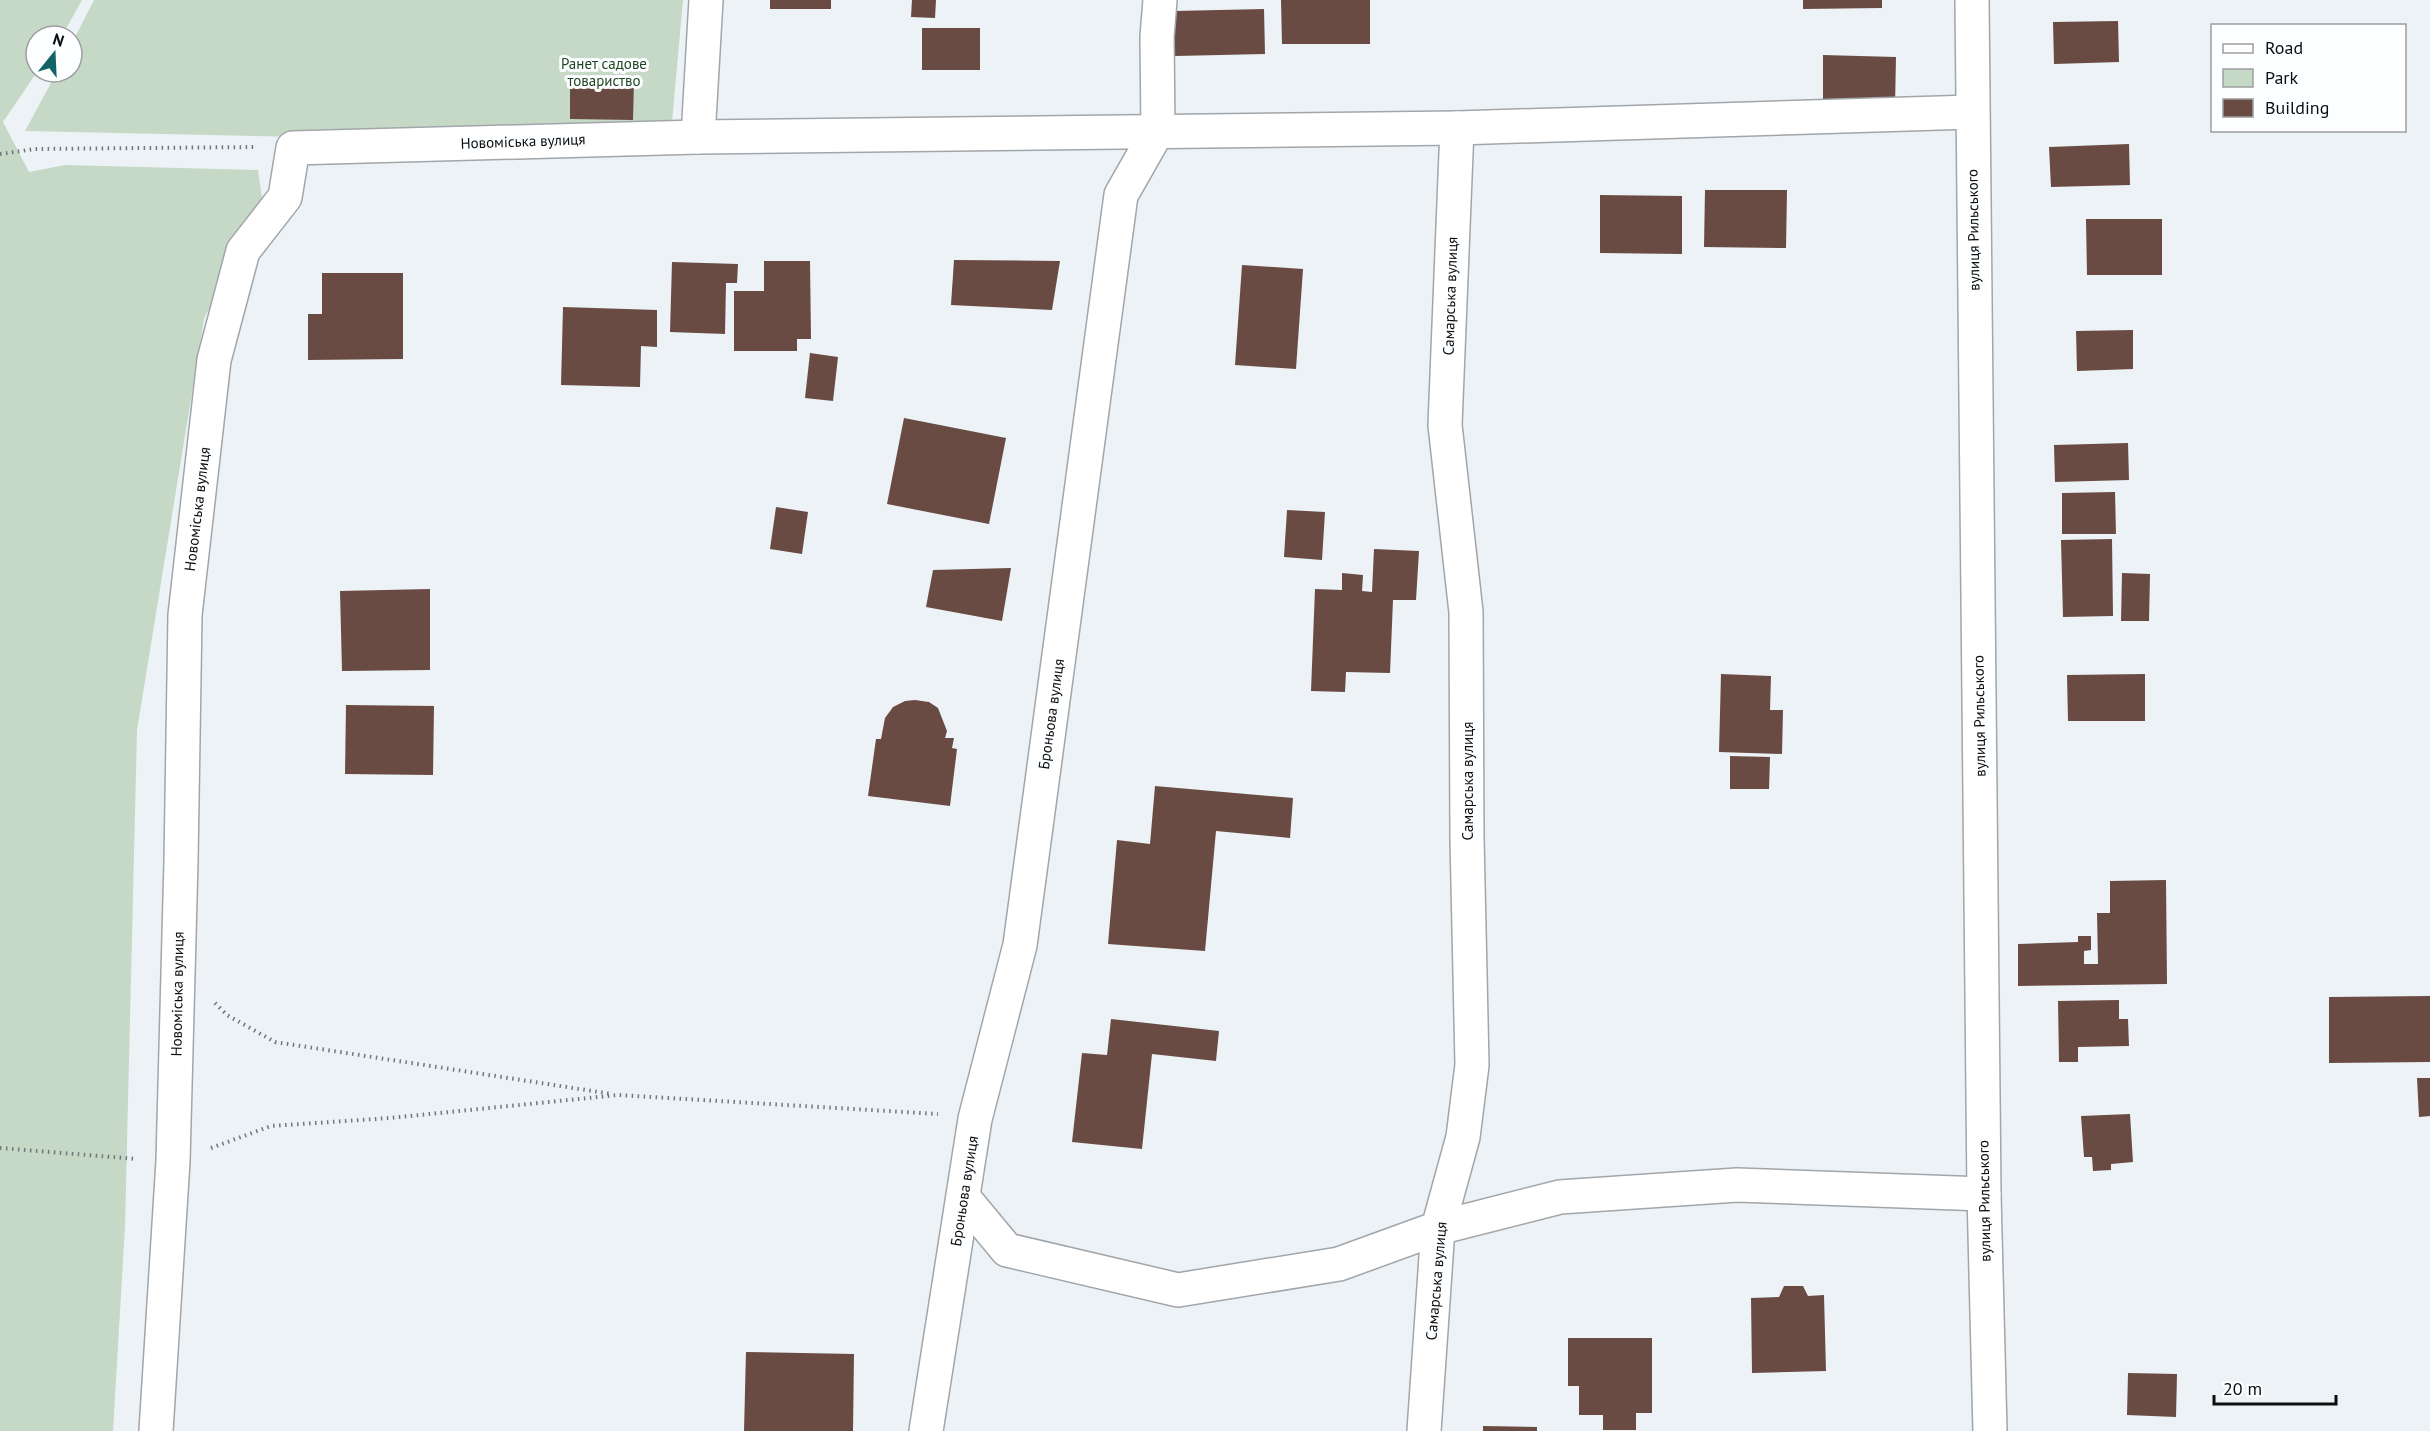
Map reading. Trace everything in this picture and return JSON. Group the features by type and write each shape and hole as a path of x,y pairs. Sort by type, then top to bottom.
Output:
{"street":[{"path":"698,136 706,0"},
{"path":"1158,130 1157,37 1160,0"},
{"name":"вулиця Рильського","path":"1972,0 1984,1194 1990,1431"},
{"name":"Новоміська вулиця","path":"156,1431 173,1161 185,615 214,360 243,251 285,197 293,148 698,136 1457,128 1972,112"},
{"name":"Самарська вулиця","path":"1424,1431 1438,1228 1463,1137 1472,1065 1467,838 1466,612 1445,425 1457,128"},
{"name":"Броньова вулиця","path":"926,1431 975,1119 1020,945 1121,195 1158,130"},
{"path":"963,1197 1007,1250 1178,1290 1339,1264 1438,1228 1560,1197 1725,1186 1984,1194"}],"path":[{"path":"0,154 35,149 293,148"},
{"path":"177,963 227,1015 275,1042 618,1095 925,1112 975,1119"},
{"path":"0,1148 173,1161 271,1126 390,1118 618,1095"}],"green space":[{"path":"0,0 82,0 69,24 24,24 24,84 29,84 3,122 29,172 65,165 258,170 262,198 204,319 137,730 125,1226 113,1431 0,1431"},
{"name":"Ранет садове товариство","path":"94,0 683,0 670,145 25,131 50,84 84,84 84,24 82,24"}],"building":[{"path":"770,0 831,0 831,9 770,9"},
{"path":"912,0 936,0 935,18 911,17"},
{"path":"1281,0 1370,0 1370,44 1282,44"},
{"path":"1803,0 1882,0 1882,8 1803,9"},
{"path":"1264,9 1265,54 1175,56 1174,11"},
{"path":"2118,21 2119,62 2054,64 2053,22"},
{"path":"922,28 980,28 980,70 922,70"},
{"path":"1823,55 1896,57 1895,106 1823,104"},
{"path":"570,80 634,81 633,120 570,119"},
{"path":"2129,144 2130,185 2051,187 2049,147"},
{"path":"1705,190 1787,190 1786,248 1704,247"},
{"path":"1600,195 1682,196 1682,254 1600,253"},
{"path":"2086,219 2162,219 2162,275 2087,275"},
{"path":"954,260 1060,261 1052,310 951,305"},
{"path":"764,261 810,261 811,339 797,339 797,351 734,351 734,291 764,291"},
{"path":"672,262 738,264 737,283 726,283 725,334 670,332"},
{"path":"1242,265 1303,269 1296,369 1235,365"},
{"path":"322,273 403,273 403,359 308,360 308,314 322,314"},
{"path":"563,307 657,310 657,347 641,346 640,387 561,385"},
{"path":"2133,330 2133,369 2077,371 2076,331"},
{"path":"810,353 838,357 833,401 805,398"},
{"path":"904,418 1006,438 989,524 887,504"},
{"path":"2128,443 2129,480 2055,482 2054,445"},
{"path":"2115,492 2116,534 2062,534 2062,493"},
{"path":"776,507 808,512 802,554 770,549"},
{"path":"1287,510 1325,512 1322,560 1284,557"},
{"path":"2112,539 2113,616 2063,617 2061,540"},
{"path":"1374,549 1419,551 1416,600 1393,600 1390,673 1346,672 1345,692 1311,691 1315,589 1342,590 1342,573 1363,575 1362,591 1372,592"},
{"path":"1011,568 1002,621 926,607 933,570"},
{"path":"2122,573 2150,574 2149,621 2121,621"},
{"path":"430,589 430,670 342,671 340,591"},
{"path":"1721,674 1771,676 1770,710 1783,710 1782,754 1719,752"},
{"path":"2145,674 2145,721 2068,721 2067,675"},
{"path":"905,701 929,702 938,708 947,731 945,738 954,738 952,748 957,749 950,806 868,796 876,739 881,739 885,718 893,707"},
{"path":"346,705 434,706 433,775 345,774"},
{"path":"1730,756 1770,757 1769,789 1730,789"},
{"path":"1155,786 1293,798 1290,838 1216,831 1205,951 1108,944 1117,840 1150,844"},
{"path":"2166,880 2167,984 2018,986 2018,944 2078,942 2078,936 2091,936 2091,950 2084,951 2084,964 2098,964 2097,913 2110,913 2110,881"},
{"path":"2430,996 2430,1062 2329,1063 2329,997"},
{"path":"2119,1000 2119,1019 2128,1019 2129,1046 2078,1047 2078,1062 2059,1062 2058,1001"},
{"path":"1111,1019 1219,1031 1216,1061 1152,1054 1142,1149 1072,1142 1082,1053 1107,1055"},
{"path":"2417,1078 2430,1078 2430,1116 2419,1117"},
{"path":"2130,1114 2133,1162 2111,1164 2111,1170 2093,1171 2092,1157 2084,1157 2081,1116"},
{"path":"1784,1286 1803,1286 1808,1296 1824,1295 1826,1371 1752,1373 1751,1298 1779,1297"},
{"path":"1568,1338 1652,1338 1652,1413 1636,1413 1636,1430 1603,1430 1603,1415 1579,1415 1579,1386 1568,1386"},
{"path":"746,1352 854,1354 853,1431 744,1431"},
{"path":"2128,1373 2177,1374 2176,1417 2127,1415"},
{"path":"1483,1426 1537,1427 1537,1431 1483,1431"}]}
